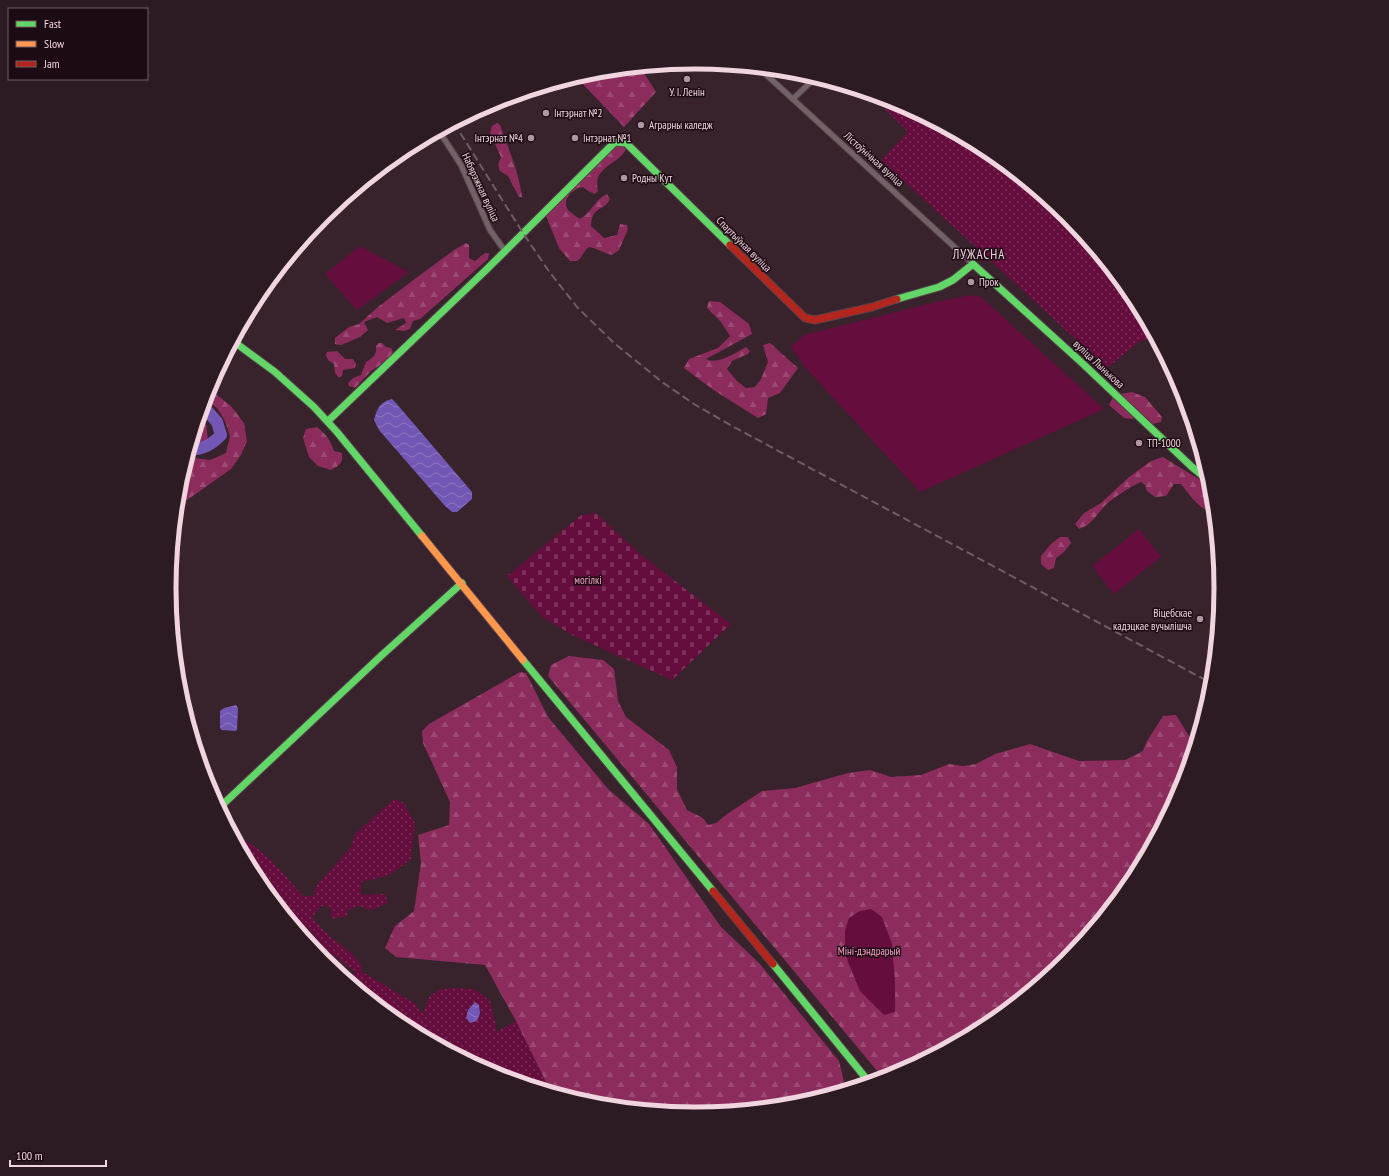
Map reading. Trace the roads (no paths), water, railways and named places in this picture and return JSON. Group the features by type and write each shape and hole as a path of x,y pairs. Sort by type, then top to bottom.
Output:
{"street":[{"name":"Лістоўнічная вуліца","path":"767,74 973,264"},
{"path":"794,98 810,82"},
{"name":"Набярэжная вуліца","path":"442,135 462,165 490,230 505,251"},
{"name":"Спартыўная вуліца","path":"328,421 505,251 615,142 626,143 805,318 815,320 872,307 939,288 953,280 973,264"},
{"name":"вуліца Лынькова","path":"973,264 1201,474"},
{"path":"237,344 291,386 328,421 865,1077"},
{"path":"223,804 382,655 462,583"}],"water":[{"path":"392,399 472,492 472,499 457,512 452,512 445,506 379,430 374,420 376,412 382,404"},
{"path":"236,705 238,708 237,730 222,730 220,728 220,711 224,708"},
{"path":"475,1002 479,1005 480,1013 477,1021 470,1023 466,1018 468,1010"}],"waterway":[{"path":"194,449 207,446 221,435 217,422 207,410"}],"railway":[{"path":"457,127 523,233 548,270 577,307 614,343 662,382 694,404 732,426 1205,680"}],"place":[{"name":"У. І. Ленін","path":"687,79"},
{"name":"Інтэрнат №2","path":"546,113"},
{"name":"Аграрны каледж","path":"641,125"},
{"name":"Інтэрнат №4","path":"531,138"},
{"name":"Інтэрнат №1","path":"575,138"},
{"name":"Родны Кут","path":"624,178"},
{"name":"Прок","path":"971,282"},
{"name":"ТП-1000","path":"1139,443"},
{"name":"Віцебскае кадэцкае вучылішча","path":"1200,619"}],"district":[{"name":"ЛУЖАСНА","path":"979,254"}],"park label":[{"name":"могілкі","path":"588,580"},
{"name":"Міні-дэндрарый","path":"869,951"}]}
